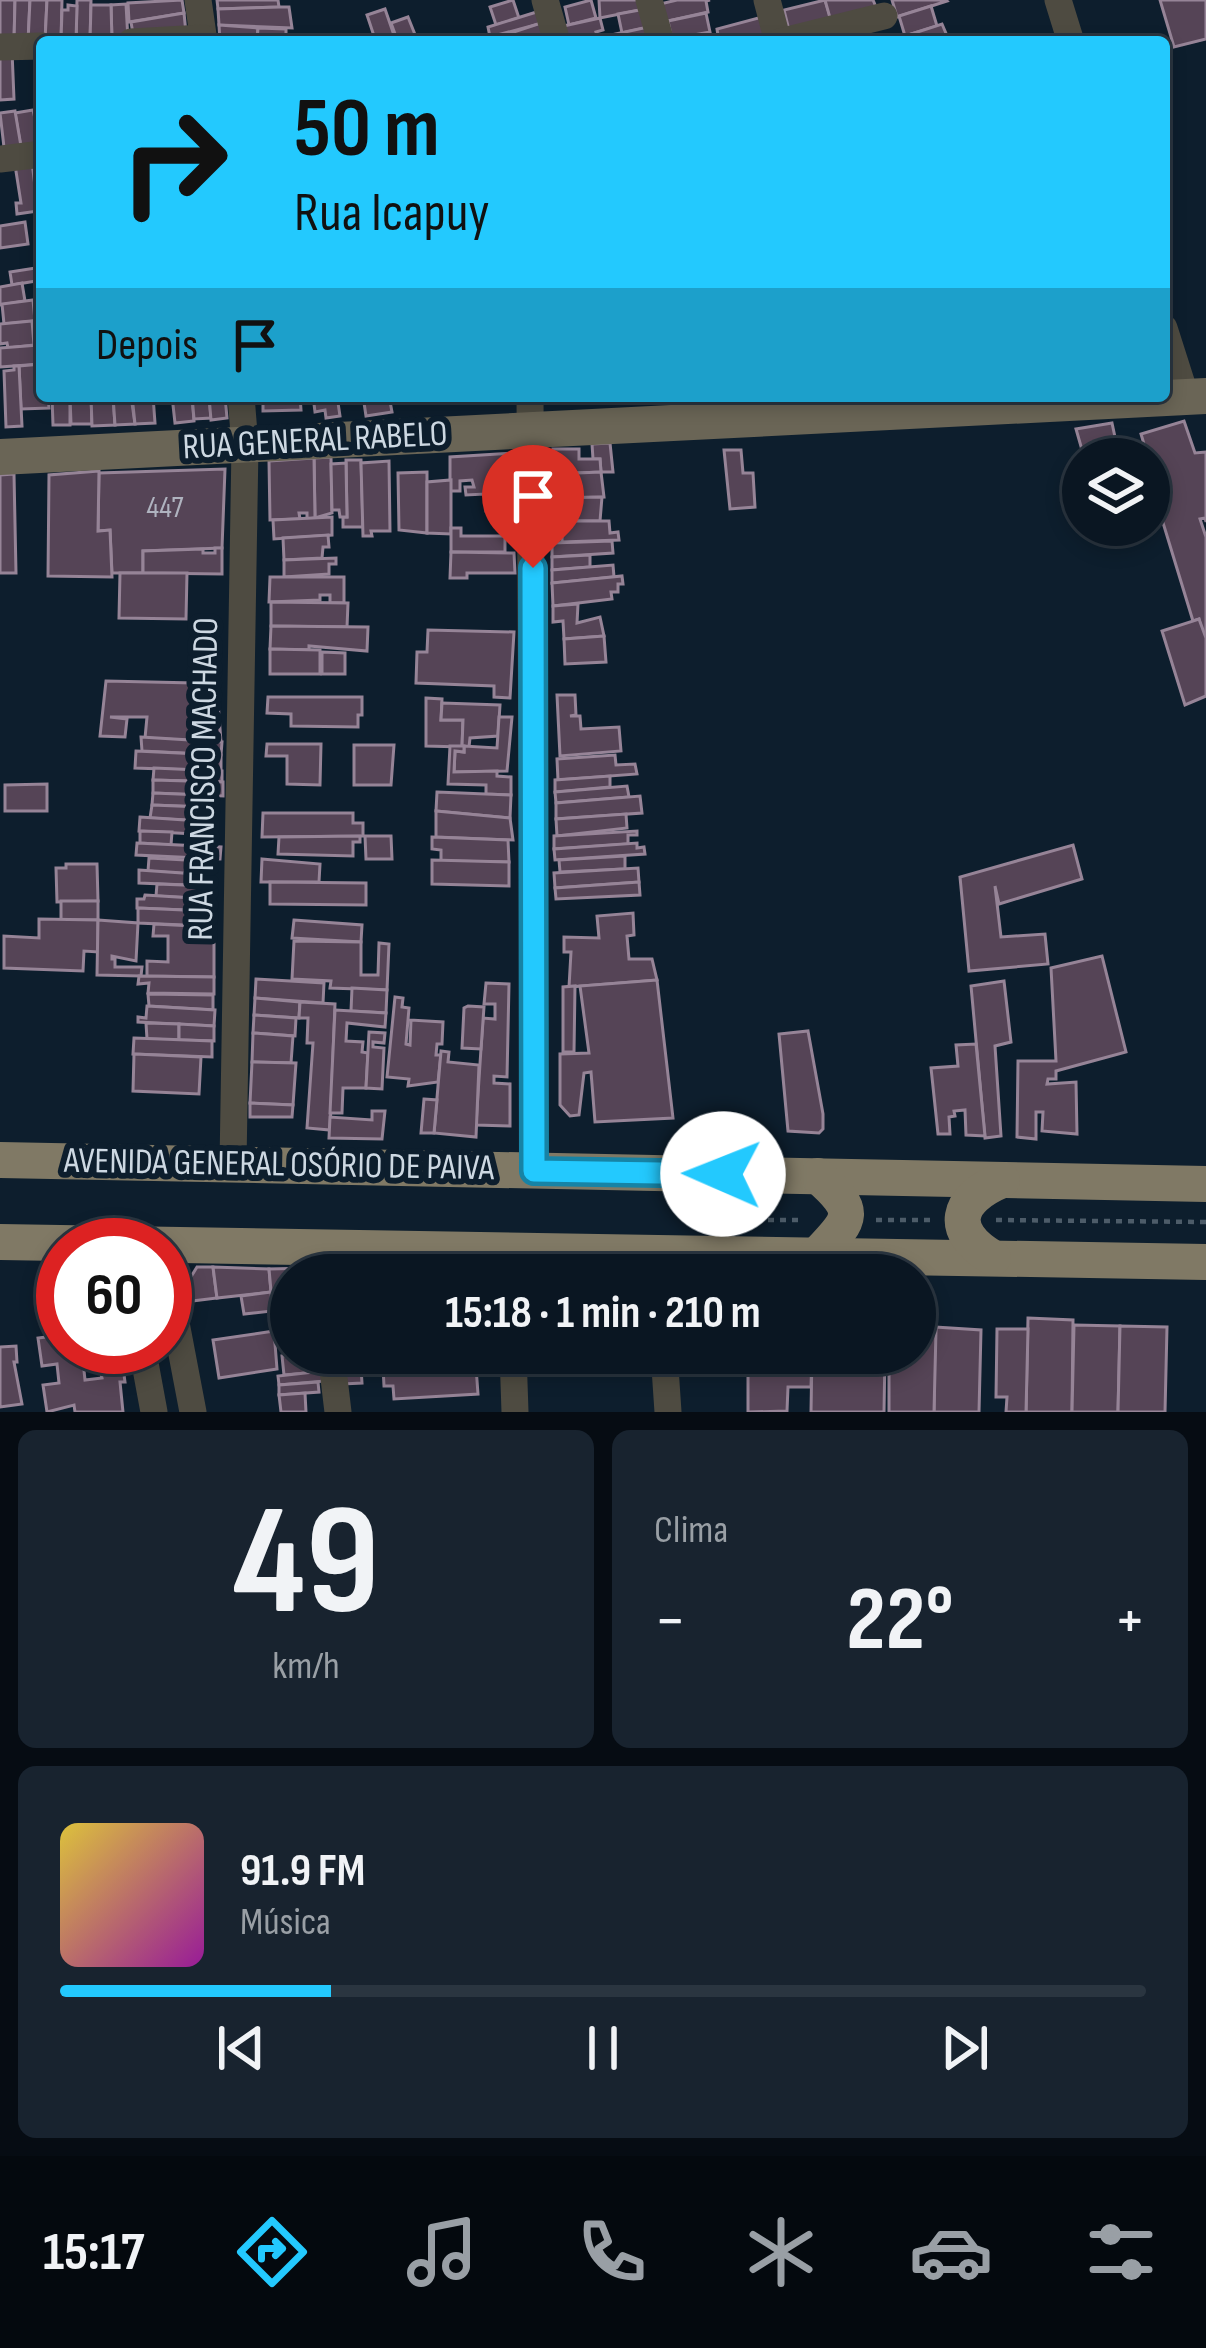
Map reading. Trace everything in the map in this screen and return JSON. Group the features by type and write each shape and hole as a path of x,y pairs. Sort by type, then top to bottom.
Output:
{"main road":[{"name":"AVENIDA GENERAL OSÓRIO DE PAIVA","path":"0,1160 1206,1184"},
{"path":"818,1176 844,1200 848,1211 843,1231 818,1254"},
{"path":"993,1258 972,1244 962,1220 970,1198 1002,1180"},
{"path":"0,1242 36,1243"},
{"path":"192,1248 270,1256"},
{"path":"936,1257 1206,1262"}],"street":[{"path":"198,0 202,36"},
{"path":"545,0 555,36"},
{"path":"650,0 659,36"},
{"path":"767,0 776,36"},
{"path":"1058,0 1069,36"},
{"path":"806,36 886,19"},
{"path":"0,47 36,46"},
{"path":"0,159 36,155"},
{"path":"1170,341 1196,397"},
{"name":"RUA FRANCISCO MACHADO","path":"233,1164 245,446 241,402"},
{"name":"RUA GENERAL RABELO","path":"0,458 245,446 531,412 1005,402"},
{"path":"531,412 534,1171"},
{"path":"147,1374 154,1412"},
{"path":"186,1374 193,1412"},
{"path":"334,1374 338,1412"},
{"path":"514,1374 515,1412"},
{"path":"665,1374 668,1412"}],"building":[{"path":"0,0 15,0 14,41 0,41"},
{"path":"15,0 30,0 28,42 14,43"},
{"path":"30,0 47,0 45,36 28,42"},
{"path":"47,0 62,0 61,36 45,36"},
{"path":"77,0 91,0 90,36 76,36"},
{"path":"182,0 184,13 129,22 128,3"},
{"path":"217,0 278,0 279,7 218,9"},
{"path":"513,0 519,18 496,25 490,7"},
{"path":"591,0 596,18 569,25 565,7"},
{"path":"599,0 643,0 645,9 600,18"},
{"path":"710,0 706,1 708,12 664,22 660,4"},
{"path":"825,0 831,19 789,30 784,10"},
{"path":"825,0 873,0 876,7 830,18"},
{"path":"892,0 946,0 947,1 897,17"},
{"path":"1160,0 1206,0 1206,39 1174,47"},
{"path":"126,4 128,36 112,36 111,5"},
{"path":"68,5 77,6 76,36 61,36 62,10 68,10"},
{"path":"91,5 111,5 112,36 90,36"},
{"path":"931,6 937,26 905,36 899,16"},
{"path":"289,7 292,28 219,25 218,9"},
{"path":"385,9 394,36 374,36 367,15"},
{"path":"645,9 649,27 622,33 618,14"},
{"path":"543,10 546,22 494,36 488,27"},
{"path":"184,13 186,33 133,36 131,22"},
{"path":"706,13 710,32 671,36 668,21"},
{"path":"408,17 416,36 396,36 391,23"},
{"path":"762,17 768,36 718,36 717,29"},
{"path":"600,18 603,30 596,32 598,36 561,36 559,27"},
{"path":"544,22 547,33 537,36 502,36"},
{"path":"942,24 947,36 905,36"},
{"path":"219,25 258,28 257,36 220,36"},
{"path":"648,27 650,36 607,36"},
{"path":"258,28 286,29 286,36 257,36"},
{"path":"0,51 12,51 14,99 0,100"},
{"path":"33,110 36,146 21,148 15,113"},
{"path":"15,111 22,152 5,156 0,113"},
{"path":"32,162 36,211 17,214 16,203 21,203 15,165"},
{"path":"25,222 28,244 0,248 0,226"},
{"path":"36,268 36,281 12,285 10,272"},
{"path":"22,283 25,301 0,305 0,287"},
{"path":"33,300 35,321 4,324 2,304"},
{"path":"32,321 34,345 8,348 7,343 0,344 0,324"},
{"path":"36,345 36,364 0,367 0,348"},
{"path":"36,365 36,402 48,402 49,408 21,409 19,366"},
{"path":"19,366 22,426 6,427 4,371"},
{"path":"52,402 70,402 70,425 53,425"},
{"path":"70,402 91,402 92,424 71,424"},
{"path":"91,402 113,402 115,425 92,426"},
{"path":"113,402 132,402 135,424 115,425"},
{"path":"133,402 153,402 155,423 135,424"},
{"path":"173,402 192,402 194,421 175,423"},
{"path":"193,402 210,402 211,418 194,419"},
{"path":"210,402 226,402 227,418 211,420"},
{"path":"263,402 300,402 301,410 263,411"},
{"path":"314,402 338,402 340,416 326,418 325,410 315,412"},
{"path":"364,402 390,402 392,412 366,416"},
{"path":"1184,421 1195,453 1206,452 1206,522 1200,519 1206,537 1206,650 1170,546 1170,438 1142,438 1141,434"},
{"path":"1112,423 1115,438 1079,438 1076,429"},
{"path":"610,443 613,472 601,472 600,459 593,459 592,444"},
{"path":"553,449 579,449 579,459 600,459 601,472 553,474"},
{"path":"724,450 741,450 743,473 753,473 755,507 730,509"},
{"path":"514,453 514,513 486,511 485,494 466,495 465,487 474,487 472,480 460,481 460,491 450,491 450,457"},
{"path":"331,457 332,513 315,518 314,458"},
{"path":"314,458 315,518 299,513 300,519 270,520 269,461"},
{"path":"346,460 361,460 363,527 343,527"},
{"path":"389,461 390,531 363,536 361,463"},
{"path":"346,463 347,517 340,517 339,510 332,510 331,464"},
{"path":"225,469 222,548 143,551 143,573 112,573 110,530 98,531 99,473"},
{"path":"99,471 98,531 110,530 112,577 48,576 49,475"},
{"path":"427,472 427,533 399,530 398,473"},
{"path":"601,472 604,497 554,498 553,474"},
{"path":"14,474 16,573 0,573 0,475"},
{"path":"451,480 451,534 427,533 427,482"},
{"path":"602,497 600,521 554,521 554,498"},
{"path":"332,517 332,535 274,539 273,520"},
{"path":"562,521 609,521 610,533 618,532 619,540 562,542"},
{"path":"451,528 461,528 461,536 505,536 505,552 451,552"},
{"path":"328,535 329,547 323,547 322,558 284,560 283,538"},
{"path":"612,541 613,553 552,557 552,543"},
{"path":"215,548 222,548 222,574 143,573 143,551 203,549 203,553 215,553"},
{"path":"451,552 514,553 515,573 467,573 467,578 450,578"},
{"path":"590,555 590,567 552,570 552,557"},
{"path":"336,558 336,564 329,564 329,574 284,577 284,560"},
{"path":"613,565 614,577 552,583 552,570"},
{"path":"120,573 187,573 186,619 119,618"},
{"path":"622,576 623,584 618,584 618,592 611,592 612,599 553,606 552,583"},
{"path":"270,577 344,577 344,603 330,603 330,595 320,595 320,600 269,602"},
{"path":"271,602 348,603 347,627 271,626"},
{"path":"578,604 577,623 600,617 604,636 564,639 563,621 553,622 553,606"},
{"path":"1199,619 1206,638 1206,696 1185,705 1162,631"},
{"path":"271,626 368,627 367,651 309,646 309,650 270,649"},
{"path":"428,630 514,632 510,698 494,697 494,686 416,683 417,652 427,652"},
{"path":"604,636 606,662 565,664 564,639"},
{"path":"270,649 320,650 320,674 270,674"},
{"path":"322,652 345,653 345,674 322,674"},
{"path":"106,681 194,683 194,700 218,702 221,742 145,738 147,717 110,717 127,719 125,737 100,736"},
{"path":"557,695 575,695 576,715 570,716 580,716 581,729 619,727 621,751 560,756"},
{"path":"268,697 362,697 362,715 358,715 358,727 291,726 291,714 267,713"},
{"path":"426,698 442,699 441,720 463,720 462,747 426,746"},
{"path":"442,703 500,705 498,736 470,738 469,747 462,747 463,720 441,720"},
{"path":"499,717 512,717 507,771 454,772 455,751 464,752 464,746 497,748"},
{"path":"141,737 222,742 221,755 142,751"},
{"path":"267,744 321,744 320,785 287,784 287,756 266,756"},
{"path":"354,745 394,745 391,785 354,785"},
{"path":"450,746 464,746 464,752 455,751 454,772 497,771 497,776 511,777 511,795 486,794 486,785 448,784"},
{"path":"136,751 221,755 221,771 135,768"},
{"path":"615,755 616,765 635,764 637,774 558,780 557,759"},
{"path":"154,768 222,771 222,782 153,780"},
{"path":"610,776 610,787 555,792 555,780"},
{"path":"153,780 223,782 223,796 153,793"},
{"path":"47,784 47,811 5,811 5,785"},
{"path":"627,786 629,797 556,803 555,792"},
{"path":"437,792 511,795 510,818 436,811"},
{"path":"153,793 203,795 202,807 152,805"},
{"path":"640,796 642,813 556,819 556,803"},
{"path":"152,805 202,807 200,821 150,818"},
{"path":"436,811 510,818 513,840 436,837"},
{"path":"263,813 353,813 353,823 363,823 363,836 262,837"},
{"path":"626,814 627,828 557,836 556,819"},
{"path":"140,817 215,822 214,835 139,831"},
{"path":"140,831 172,832 171,845 140,843"},
{"path":"637,831 637,835 628,835 628,844 554,849 554,836"},
{"path":"360,836 360,842 353,842 353,856 278,854 279,837"},
{"path":"365,836 391,836 392,859 366,859"},
{"path":"432,837 508,840 509,862 441,861 441,850 432,849"},
{"path":"137,843 221,847 220,859 136,855"},
{"path":"637,843 645,854 555,860 554,849"},
{"path":"1073,845 1082,879 999,904 995,886 1001,937 1045,934 1048,964 969,971 960,877"},
{"path":"625,856 625,869 560,872 559,860"},
{"path":"149,858 204,861 203,875 148,871"},
{"path":"262,859 320,864 319,882 261,882"},
{"path":"432,860 509,862 509,886 432,884"},
{"path":"66,864 97,864 98,901 57,902 56,868 66,868"},
{"path":"638,868 639,882 555,888 554,873"},
{"path":"139,870 211,875 211,886 139,883"},
{"path":"270,882 366,883 366,905 270,904"},
{"path":"639,882 640,895 556,899 555,888"},
{"path":"157,884 209,886 209,899 156,896"},
{"path":"145,895 209,899 207,911 137,908 137,899"},
{"path":"61,901 98,901 98,920 61,920"},
{"path":"138,908 207,911 206,926 138,923"},
{"path":"633,913 634,935 627,936 629,959 652,959 657,980 569,987 571,952 564,952 564,937 599,938 597,916"},
{"path":"39,919 98,920 98,952 84,951 83,971 4,968 4,936 39,938"},
{"path":"98,920 138,923 136,961 112,959 115,967 142,967 141,976 97,975"},
{"path":"294,920 362,925 361,942 292,938"},
{"path":"154,924 214,927 214,977 147,976 147,961 168,962 168,936 153,936"},
{"path":"294,941 361,942 361,975 378,975 379,943 389,944 387,990 330,988 331,981 292,979"},
{"path":"1102,956 1126,1052 1056,1071 1056,1079 1048,1079 1047,1084 1076,1082 1077,1134 1042,1131 1043,1112 1036,1112 1036,1139 1017,1137 1018,1061 1056,1061 1051,968"},
{"path":"139,976 214,977 214,994 148,993 149,983 138,984"},
{"path":"256,979 324,983 323,1003 255,998"},
{"path":"657,980 673,1118 595,1122 591,1072 584,1073 579,1115 570,1116 560,1105 560,1054 589,1053 580,986"},
{"path":"1004,981 1011,1042 995,1046 1001,1136 985,1138 971,986"},
{"path":"486,983 509,984 507,1077 494,1076 494,1083 510,1084 510,1126 476,1125 483,1018 495,1019 495,1004 484,1004"},
{"path":"575,986 574,1052 563,1052 563,987"},
{"path":"352,988 387,990 386,1013 351,1011"},
{"path":"148,994 213,995 213,1010 149,1006"},
{"path":"395,997 403,998 402,1007 409,1008 406,1044 410,1045 411,1020 443,1022 436,1055 441,1055 438,1082 408,1086 409,1079 387,1077"},
{"path":"255,998 300,1002 299,1018 254,1015"},
{"path":"300,1002 335,1004 330,1130 307,1128 313,1043 307,1043 308,1018 299,1018"},
{"path":"147,1006 215,1010 214,1026 138,1022 138,1017 146,1018"},
{"path":"484,1007 481,1049 462,1048 464,1008"},
{"path":"335,1010 386,1013 385,1027 347,1023 346,1041 363,1042 362,1052 368,1053 366,1088 343,1088 342,1113 330,1113"},
{"path":"254,1015 296,1018 295,1036 253,1033"},
{"path":"146,1023 179,1024 179,1040 147,1039"},
{"path":"179,1024 214,1026 214,1041 179,1040"},
{"path":"808,1031 823,1114 819,1133 788,1131 779,1034"},
{"path":"369,1032 385,1033 384,1043 373,1042 373,1047 384,1048 382,1089 366,1088"},
{"path":"253,1033 293,1036 291,1063 252,1062"},
{"path":"134,1038 212,1041 212,1057 133,1054"},
{"path":"976,1044 985,1136 966,1135 965,1110 949,1117 950,1134 938,1134 931,1068 958,1066 956,1045"},
{"path":"441,1051 449,1052 448,1062 479,1065 476,1137 434,1133"},
{"path":"134,1054 201,1057 199,1094 133,1091"},
{"path":"252,1062 296,1063 293,1105 250,1103"},
{"path":"424,1099 437,1100 434,1133 421,1133"},
{"path":"250,1103 293,1105 292,1117 250,1117"},
{"path":"372,1111 385,1111 382,1139 329,1138 330,1117 372,1120"},
{"path":"197,1267 213,1267 217,1298 192,1301 192,1275"},
{"path":"213,1267 269,1269 270,1292 217,1298"},
{"path":"270,1292 270,1311 244,1314 241,1296"},
{"path":"1028,1318 1073,1320 1072,1412 1026,1412"},
{"path":"1074,1325 1120,1326 1118,1412 1072,1412"},
{"path":"1120,1326 1167,1327 1165,1412 1118,1412"},
{"path":"936,1327 981,1330 979,1412 934,1412"},
{"path":"997,1329 1028,1329 1026,1412 1006,1412 1007,1397 996,1397"},
{"path":"270,1332 270,1370 219,1378 213,1340"},
{"path":"16,1346 14,1362 22,1404 0,1407 0,1347"},
{"path":"58,1374 84,1374 85,1380 124,1374 125,1382 120,1382 123,1412 75,1412 74,1405 47,1412 43,1385 59,1383"},
{"path":"324,1374 325,1381 279,1385 278,1376"},
{"path":"342,1374 361,1374 362,1383 343,1384"},
{"path":"383,1374 477,1374 478,1394 394,1399 393,1386 384,1386"},
{"path":"748,1374 811,1374 811,1387 788,1387 787,1411 748,1412"},
{"path":"812,1374 885,1374 884,1412 811,1412"},
{"path":"889,1374 935,1374 934,1412 889,1412"},
{"path":"318,1382 319,1392 279,1395 279,1385"},
{"path":"305,1393 306,1412 281,1412 279,1395"}],"route":[{"path":"533,568 534,1171 723,1174"}]}
